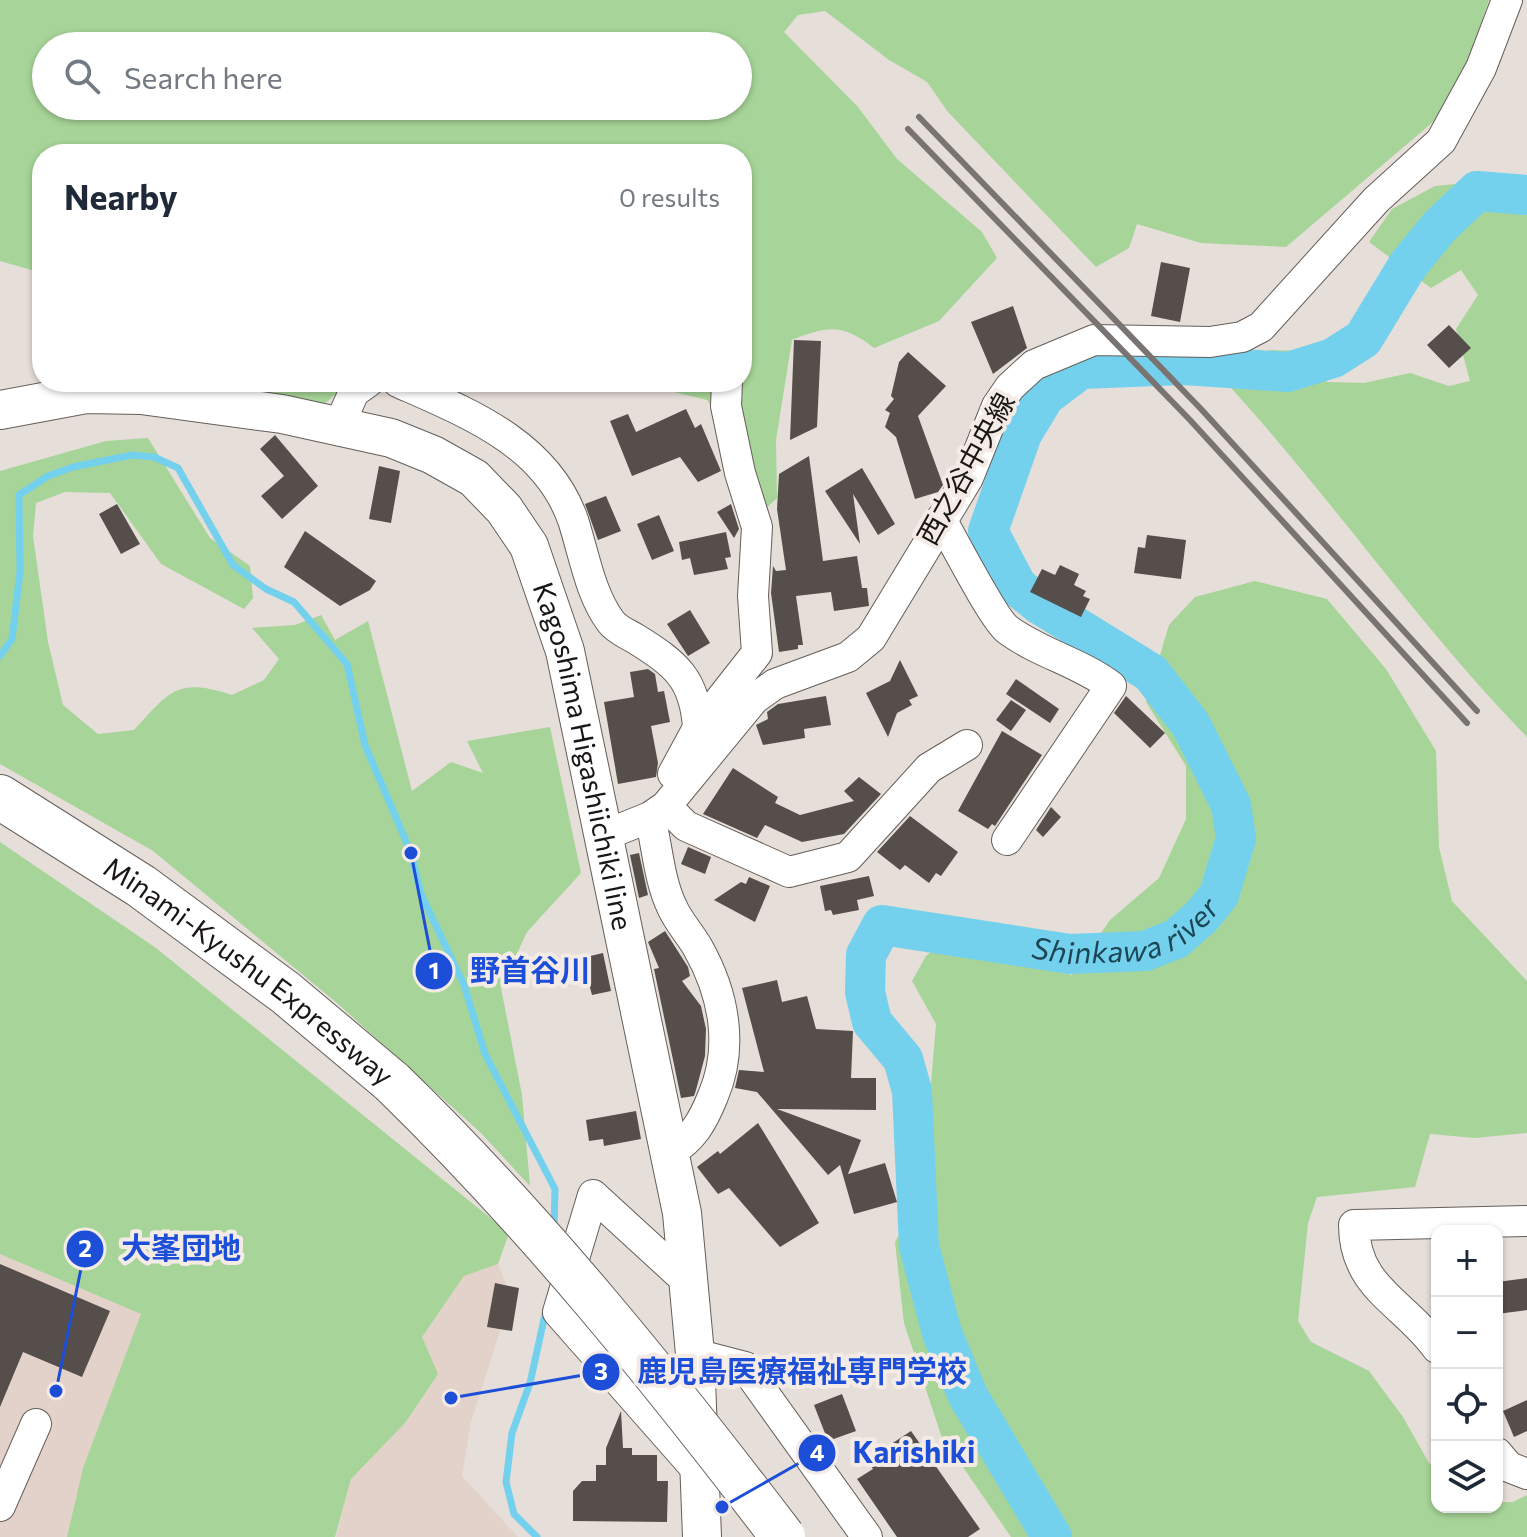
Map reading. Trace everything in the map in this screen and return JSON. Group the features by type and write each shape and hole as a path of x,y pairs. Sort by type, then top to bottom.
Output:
{"highway":[{"name":"Minami-Kyushu Expressway","path":"0,797 141,886 286,993 392,1082 457,1146 558,1256 647,1360 783,1537"}],"main road":[{"name":"Kagoshima Higashiichiki line","path":"0,410 86,394 141,395 339,425 419,449 474,478 504,509 529,546 565,651 682,1213 695,1354 697,1470 709,1536"}],"street":[{"name":"西之谷中央線","path":"603,836 665,805 754,699 775,684 848,657 871,638 968,478 997,406 1010,387 1034,365 1094,340 1210,342 1242,337 1261,327 1376,200 1441,141 1481,68 1507,0"},
{"path":"339,425 354,392"},
{"path":"418,392 500,432 543,466 565,499 598,604 614,626 675,665 690,687 698,728"},
{"path":"669,1153 688,1142 706,1115 720,1081 726,1046 721,1003 700,951 671,906 665,805 673,773 698,728 757,653 753,596 757,527 740,473 726,406 727,392"},
{"path":"941,519 1005,628 1038,649 1088,669 1111,686 1007,840"},
{"path":"665,805 686,826 789,872 848,857 929,768 967,745"},
{"path":"689,1283 593,1195 558,1312 697,1470"},
{"path":"1431,1342 1371,1282 1354,1249 1354,1225 1527,1221"},
{"path":"695,1354 745,1367 867,1537"},
{"path":"0,1506 36,1424"},
{"path":"1503,1460 1509,1467 1527,1474"}],"shaded area":[{"path":"0,1254 142,1314 83,1468 67,1537 0,1537"},
{"path":"498,1264 511,1297 471,1422 462,1476 518,1537 336,1537 351,1479 405,1423 422,1337 464,1276"}],"green space":[{"path":"0,0 1489,0 1466,67 1433,122 1286,247 1201,243 1137,224 1129,248 1096,267 948,112 927,82 889,60 825,11 798,15 784,32 858,107 897,159 982,232 997,258 939,321 874,348 853,334 834,329 792,340 776,440 777,498 760,514 737,443 707,400 674,392 752,392 752,144 32,144 32,270 0,261"},
{"path":"1527,177 1527,737 1450,652 1231,388 1269,350 1302,351 1327,382 1364,383 1410,373 1449,386 1470,381 1456,329 1478,295 1461,270 1431,288 1369,242 1392,209 1435,186"},
{"path":"249,392 338,392 320,408"},
{"path":"148,438 210,538 250,566 253,598 244,609 161,564 110,493 65,492 36,503 33,536 48,642 63,705 98,734 134,730 166,697 176,691 199,687 232,695 264,680 279,659 252,628 295,625 321,615 335,640 368,621 412,791 451,762 483,773 467,741 550,727 581,873 527,932 501,988 522,1095 530,1186 481,1133 337,1003 153,851 0,764 0,471 106,441"},
{"path":"1255,581 1327,599 1386,669 1436,751 1439,847 1452,901 1527,981 1527,1133 1475,1138 1430,1134 1415,1187 1317,1197 1308,1223 1298,1321 1311,1342 1369,1371 1403,1417 1431,1464 1431,1513 1503,1513 1503,1502 1513,1502 1527,1495 1527,1537 1011,1537 941,1435 904,1323 895,1242 933,1174 930,1095 936,1024 912,981 926,956 953,935 1072,975 1110,920 1159,878 1186,819 1186,766 1146,702 1169,625 1195,597"},
{"path":"0,842 156,948 509,1233 498,1264 464,1276 422,1337 438,1374 405,1423 351,1479 335,1537 67,1537 83,1468 141,1314 0,1254"}],"building":[{"path":"1161,262 1190,268 1180,322 1151,316"},
{"path":"1013,306 1027,348 993,374 971,322"},
{"path":"1449,325 1471,348 1449,368 1427,345"},
{"path":"794,340 821,341 817,427 790,440"},
{"path":"908,352 946,386 918,416 943,485 938,492 915,499 896,437 885,427 890,413 885,410 894,399 891,396 899,362"},
{"path":"686,409 695,428 701,424 721,471 698,482 680,457 632,476 610,421 628,414 636,432"},
{"path":"275,435 318,486 282,519 261,496 284,476 260,449"},
{"path":"809,456 823,561 857,556 862,588 867,588 869,606 834,611 831,592 796,596 803,645 798,645 798,649 779,652 771,593 773,566 776,571 786,570 777,509 779,474"},
{"path":"379,466 400,471 391,523 369,519"},
{"path":"862,468 895,524 878,535 853,494 860,544 825,491"},
{"path":"606,496 621,531 598,540 585,504"},
{"path":"117,504 140,544 121,554 99,514"},
{"path":"731,504 739,529 734,538 717,512"},
{"path":"659,515 674,551 652,560 637,524"},
{"path":"305,531 376,581 370,590 340,606 284,567"},
{"path":"726,532 731,557 725,558 728,569 694,575 690,558 682,560 679,542"},
{"path":"1147,535 1186,540 1181,579 1134,573 1138,547 1145,548"},
{"path":"1060,565 1079,574 1074,585 1086,591 1083,596 1090,599 1081,617 1030,592 1042,569 1055,575"},
{"path":"690,610 710,643 688,656 667,624"},
{"path":"900,660 918,696 909,700 912,705 897,713 888,737 866,693 890,681"},
{"path":"648,669 655,674 658,692 664,691 670,722 651,726 658,763 656,777 618,784 604,702 634,697 630,672"},
{"path":"1016,679 1059,709 1050,723 1006,694"},
{"path":"826,696 831,725 804,729 805,738 763,745 756,725 768,719 767,712 778,704"},
{"path":"1126,696 1165,733 1150,748 1114,713"},
{"path":"1011,700 1026,710 1011,731 996,720"},
{"path":"1002,731 1042,755 995,826 992,824 988,829 958,811"},
{"path":"733,768 778,797 775,803 800,815 854,801 844,791 859,777 881,794 844,834 802,842 765,825 757,838 703,814"},
{"path":"1051,807 1061,817 1043,837 1036,830"},
{"path":"910,816 958,852 941,876 936,873 929,883 905,865 900,870 877,852"},
{"path":"688,847 711,857 705,874 681,864"},
{"path":"639,853 648,895 639,898 630,855"},
{"path":"869,876 874,896 857,900 859,910 833,915 831,910 825,911 820,886"},
{"path":"749,877 770,886 755,922 714,900 741,882 746,884"},
{"path":"665,931 688,967 690,976 682,981 701,1006 706,1029 705,1056 694,1096 681,1098 654,969 659,968 648,942"},
{"path":"603,953 611,991 592,995 582,958"},
{"path":"777,980 782,1002 807,996 816,1029 853,1031 851,1078 876,1078 876,1110 777,1109 861,1140 848,1174 885,1163 897,1202 854,1214 840,1165 828,1175 757,1092 735,1088 739,1070 764,1072 742,988"},
{"path":"636,1111 641,1139 604,1146 603,1139 589,1141 586,1120"},
{"path":"758,1123 819,1223 780,1247 729,1188 718,1194 697,1167 718,1151 720,1154"},
{"path":"0,1264 110,1311 82,1377 23,1352 0,1407"},
{"path":"1527,1278 1527,1310 1503,1313 1503,1281"},
{"path":"495,1283 519,1288 512,1331 487,1327"},
{"path":"842,1394 856,1431 828,1441 814,1405"},
{"path":"1527,1400 1527,1431 1514,1437 1503,1411"},
{"path":"621,1411 623,1448 632,1448 632,1455 657,1455 657,1481 668,1481 667,1522 573,1521 573,1491 582,1481 596,1481 596,1465 606,1465 606,1448"},
{"path":"911,1431 980,1529 968,1537 897,1537 857,1479 873,1469 867,1460"}],"waterway":[{"name":"Shinkawa river","path":"1052,1537 968,1396 942,1333 919,1246 912,1091 903,1059 872,1022 865,992 866,955 882,925 1070,954 1145,951 1176,939 1202,916 1219,895 1236,838 1231,805 1191,725 1151,673 1039,604 1017,586 988,531 1022,434 1045,396 1081,369 1184,365 1288,372 1333,358 1363,339 1408,265 1440,226 1477,191 1527,195"},
{"path":"0,656 12,639 20,572 19,495 48,476 73,467 132,455 154,457 178,468 233,565 266,589 294,602 347,664 365,745 411,853 421,894 464,985 485,1054 555,1189 554,1230"},
{"path":"537,1537 514,1514 506,1482 512,1433 530,1383 546,1310"}],"railway":[{"path":"919,117 1201,409 1477,711"},
{"path":"908,129 1190,420 1467,723"}],"place":[{"name":"野首谷川","path":"411,853"},
{"name":"大峯団地","path":"56,1391"},
{"name":"鹿児島医療福祉専門学校","path":"451,1398"},
{"name":"Karishiki","path":"722,1507"}]}
